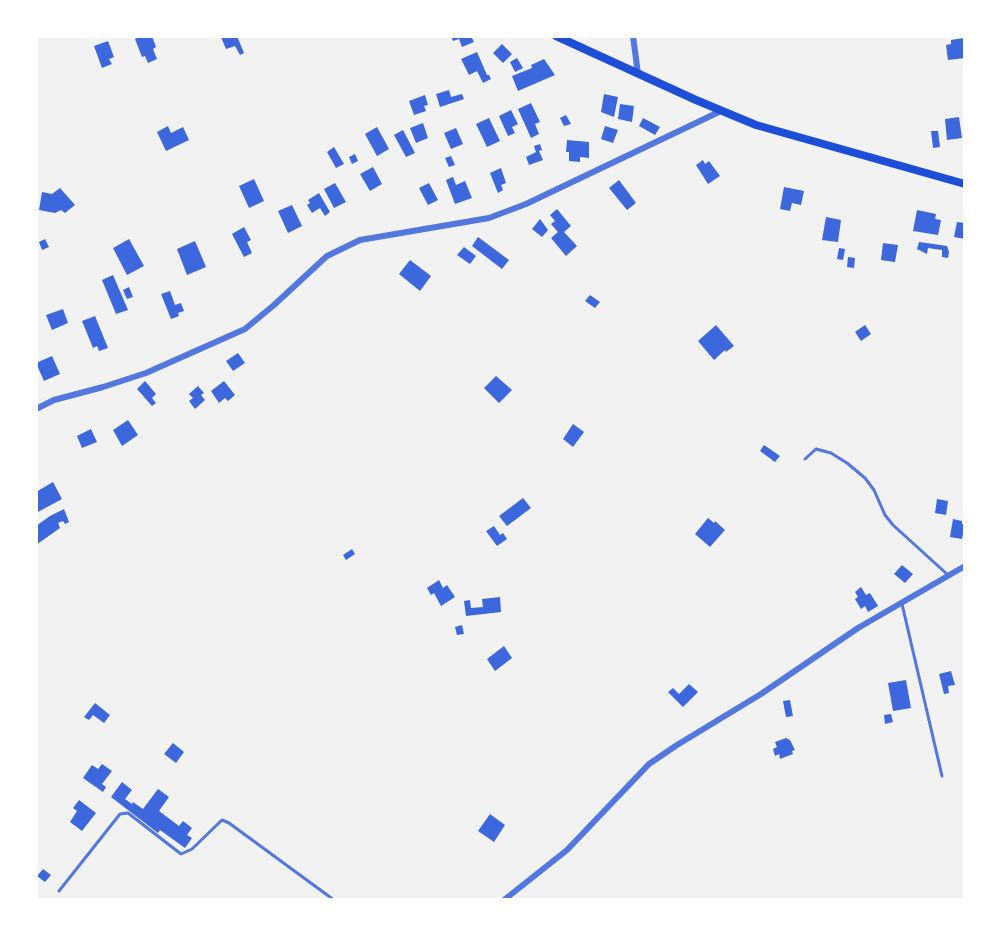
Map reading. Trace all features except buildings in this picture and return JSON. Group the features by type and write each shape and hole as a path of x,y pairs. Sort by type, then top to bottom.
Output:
{"main road":[{"path":"556,36 756,125 965,183"}],"street":[{"path":"633,36 638,74"},
{"path":"36,408 54,400 146,373 245,329 327,256 360,240 489,218 526,204 721,111"},
{"path":"504,900 567,850 649,764 768,689 858,627 965,566"}],"lane":[{"path":"805,459 816,449 831,453 847,463 865,478 874,490 885,515 893,525 949,576"},
{"path":"902,603 942,776"},
{"path":"59,891 120,814 128,813 181,854 192,849 222,820 334,900"}]}
